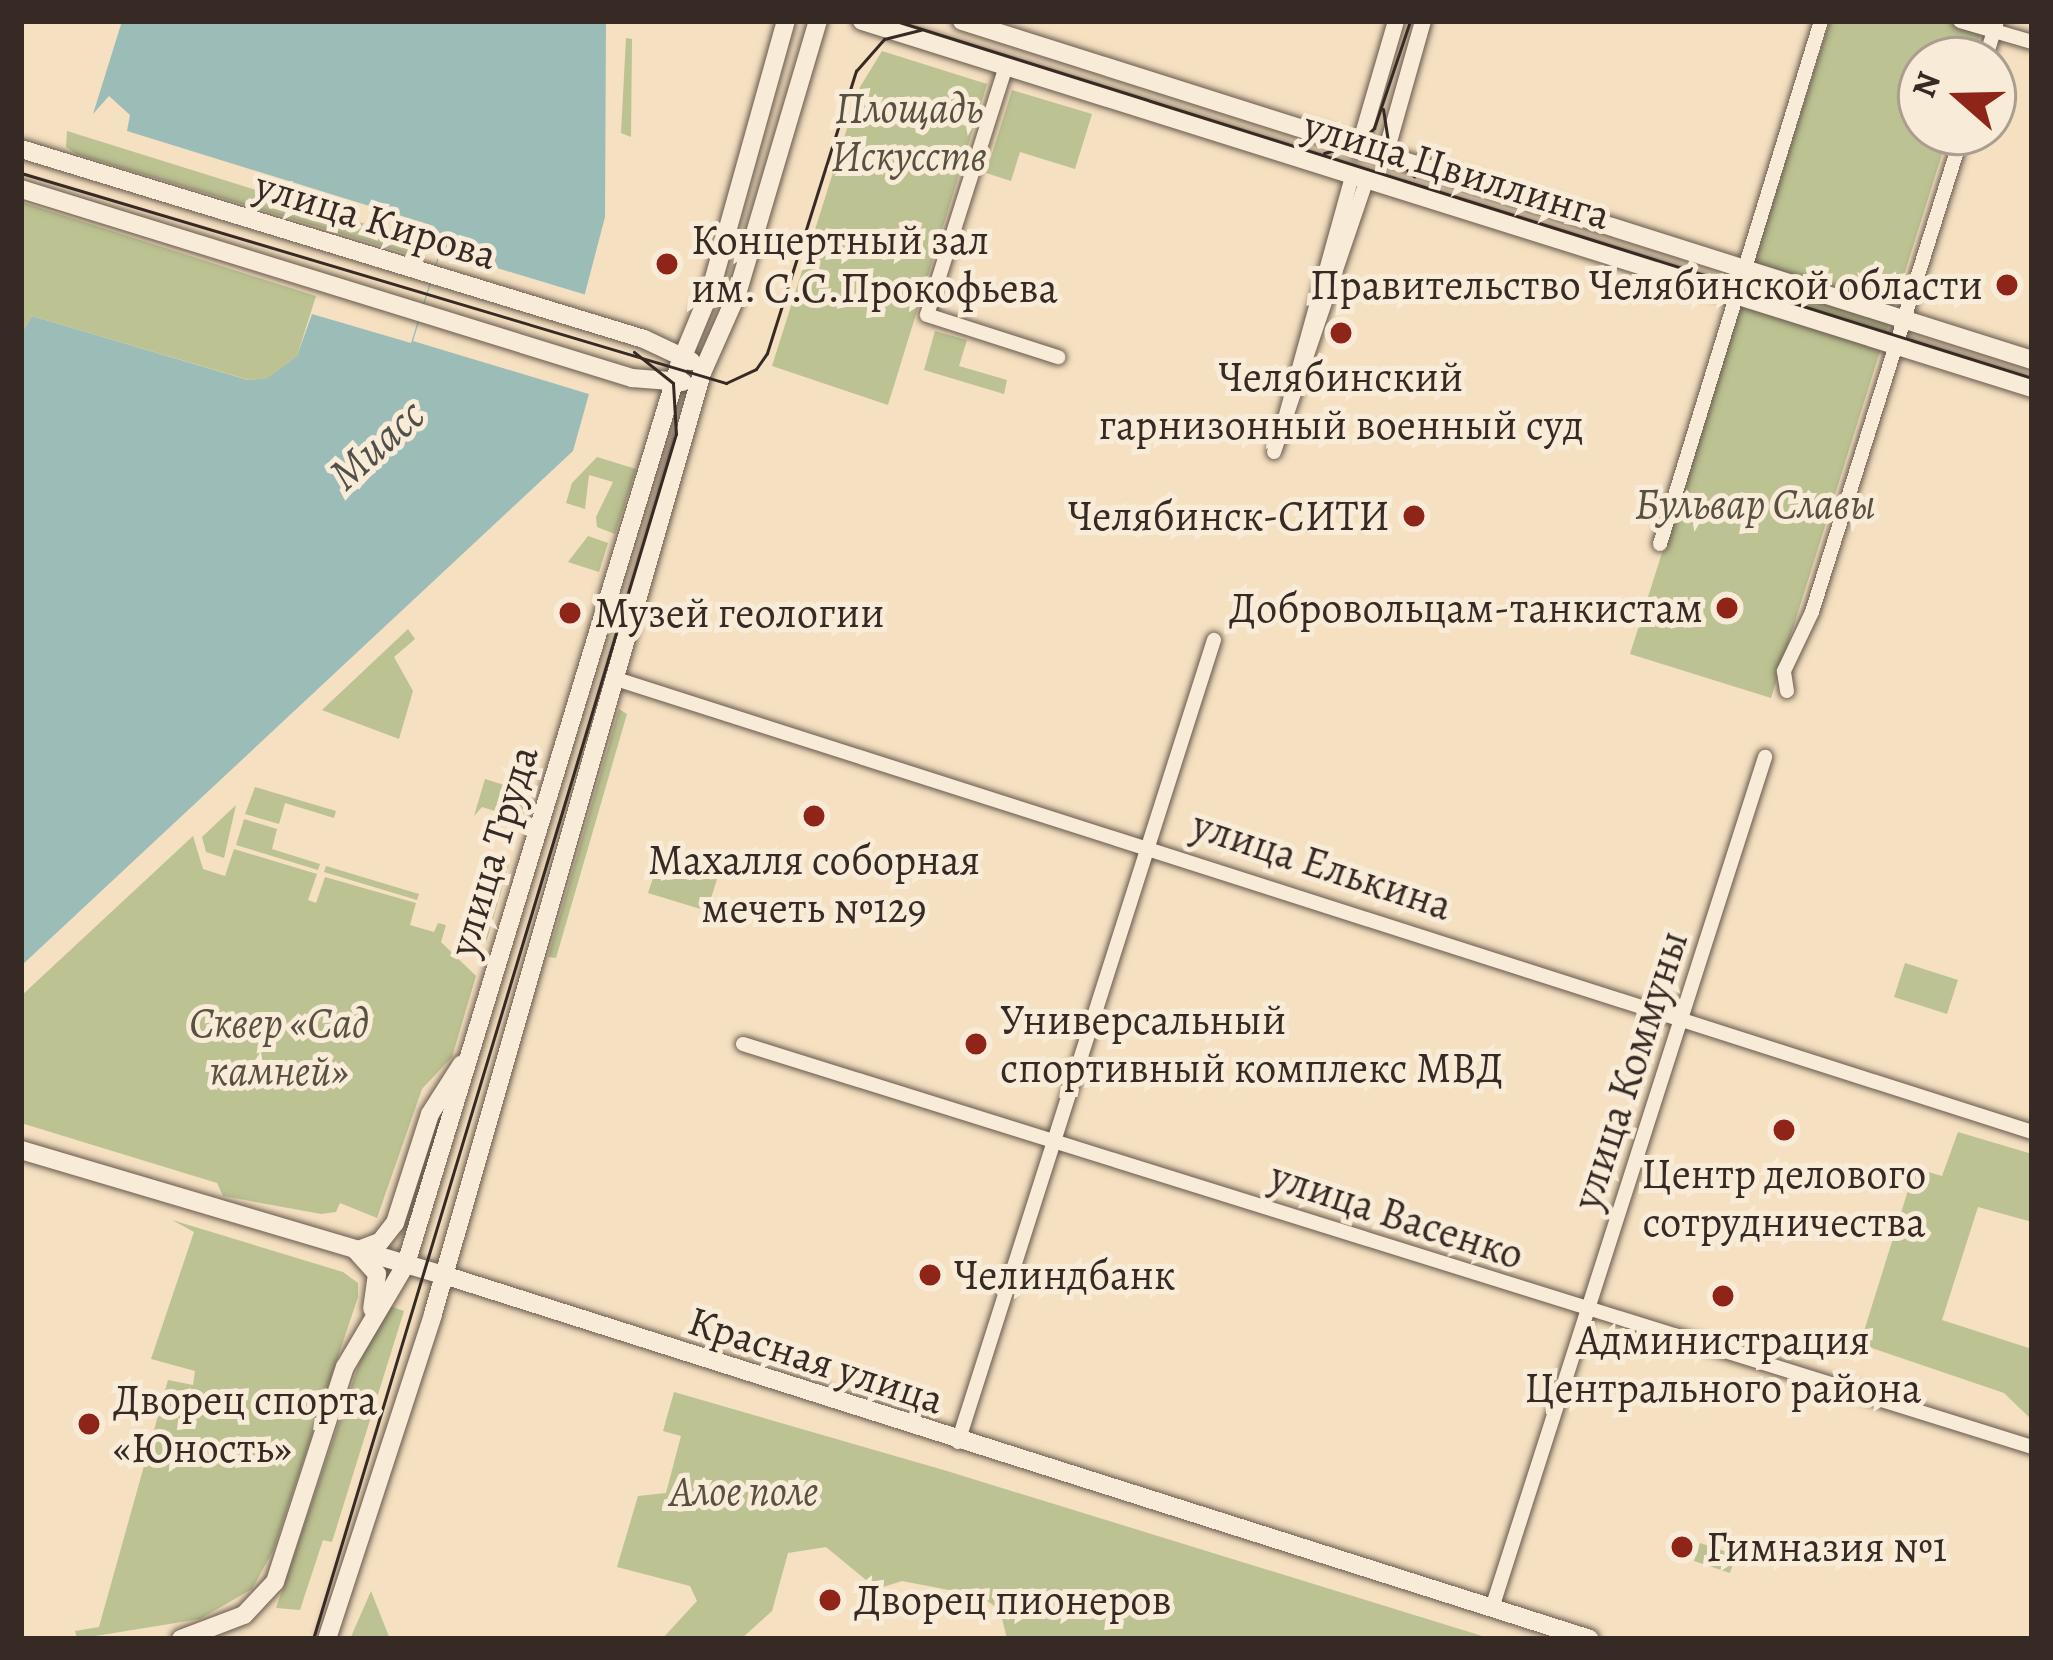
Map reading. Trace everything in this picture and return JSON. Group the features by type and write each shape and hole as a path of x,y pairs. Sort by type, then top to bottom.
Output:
{"main road":[{"name":"улица Труда","path":"182,1639 244,1615 275,1582 359,1336 406,1264 673,383 711,289 786,21"},
{"name":"улица Труда","path":"327,1639 444,1275 701,377 737,294 818,21"},
{"name":"улица Цвиллинга","path":"862,21 2032,388"},
{"name":"улица Цвиллинга","path":"962,21 1358,151 2032,360"},
{"name":"улица Кирова","path":"21,149 683,352"},
{"path":"1358,151 1359,179"},
{"path":"1359,179 1384,159"},
{"name":"улица Кирова","path":"21,189 597,368 673,383 701,377"},
{"path":"683,352 701,377"},
{"name":"улица Елькина","path":"589,671 613,678"},
{"path":"359,1336 377,1282 356,1251 380,1242 395,1222 430,1114 471,1050"},
{"name":"Красная улица","path":"21,1150 444,1275 1590,1639"}],"street":[{"path":"1358,151 1396,21"},
{"path":"1384,159 1423,21"},
{"path":"1660,544 1821,21"},
{"path":"1960,21 1995,26 2032,43"},
{"path":"1006,66 927,315 1058,357"},
{"path":"1787,691 1789,656 1813,612 1957,156"},
{"path":"1274,452 1359,179"},
{"path":"958,1442 1214,640"},
{"name":"улица Елькина","path":"613,678 2032,1132"},
{"name":"улица Коммуны","path":"1492,1608 1765,757"},
{"name":"улица Васенко","path":"742,1044 2032,1447"}],"green space":[{"name":"Бульвар Славы","path":"1830,21 1984,21 1979,36 1897,36 1897,156 1941,156 1771,698 1630,654"},
{"path":"626,38 632,39 631,137 621,133"},
{"name":"Площадь Искусств","path":"882,51 987,84 888,405 772,366 860,87"},
{"path":"1012,90 1092,114 1075,169 1020,152 1011,181 986,173"},
{"path":"67,131 420,241 415,256 76,154 66,147"},
{"path":"21,202 316,296 297,356 269,378 249,380 32,316 21,334"},
{"path":"935,331 967,340 959,366 1007,380 1004,394 924,370"},
{"path":"597,457 636,469 615,534 597,527 596,517 613,482 589,475 585,509 566,503 572,483"},
{"path":"588,536 608,543 599,572 568,562"},
{"path":"408,629 415,639 394,657 413,691 399,739 322,710"},
{"path":"619,709 627,714 556,958 548,957"},
{"path":"485,779 530,793 518,832 511,830 514,817 482,807 474,816"},
{"path":"255,787 336,811 334,818 285,803 279,824 245,814"},
{"path":"236,805 224,858 206,852 202,837"},
{"path":"244,819 277,829 272,849 320,864 318,870 236,845"},
{"name":"Сквер «Сад камней»","path":"193,836 203,869 225,876 234,849 317,874 308,900 316,903 325,877 416,903 410,925 434,932 438,923 446,925 441,942 476,976 452,1057 422,1089 377,1218 340,1203 336,1212 321,1214 223,1196 217,1183 21,1123 21,996"},
{"path":"660,857 718,876 707,911 648,893"},
{"path":"491,859 509,864 486,943 475,940 495,873 485,864"},
{"path":"326,866 419,894 417,900 324,872"},
{"path":"1905,963 1958,980 1947,1014 1894,997"},
{"path":"1958,1132 2032,1154 2032,1222 1978,1207 1942,1320 2032,1349 2032,1420 2004,1393 1860,1344 1915,1168 1942,1176"},
{"path":"172,1220 343,1272 358,1283 358,1297 273,1551 252,1589 200,1619 77,1639 75,1631 99,1627 168,1380 193,1385 195,1371 151,1359 194,1232"},
{"path":"390,1306 404,1311 332,1542 323,1540 300,1610 276,1608 360,1361"},
{"name":"Алое поле","path":"674,1392 1492,1639 1007,1639 1000,1610 980,1596 902,1581 877,1589 826,1547 788,1553 772,1611 741,1639 662,1639 697,1601 690,1586 617,1567 638,1496 666,1493 681,1436 663,1431"},
{"path":"1700,1543 1736,1555 1730,1573 1694,1561"},
{"path":"371,1591 390,1639 350,1639"}],"water":[{"name":"Миасс","path":"122,21 606,21 605,217 561,385 589,394 573,451 21,966 21,334 32,316 248,380 268,378 297,356 312,314 411,343 442,243 434,226 127,131 130,115 109,96 93,114"}],"pier":[{"path":"441,251 593,297 568,382 589,394 413,341"}],"tram line":[{"path":"896,21 2032,378"},
{"path":"1324,153 1358,144 1374,128 1410,21"},
{"path":"21,173 726,383 756,369 767,353 856,71 884,39 921,30"},
{"path":"1383,109 1390,154 1414,176"},
{"path":"313,1639 676,434 673,383 634,352"}],"place":[{"name":"Концертный зал им. С.С.Прокофьева","path":"667,264"},
{"name":"Правительство Челябинской области","path":"2007,285"},
{"name":"Челябинский гарнизонный военный суд","path":"1341,333"},
{"name":"Челябинск-СИТИ","path":"1414,516"},
{"name":"Добровольцам-танкистам","path":"1727,608"},
{"name":"Музей геологии","path":"570,613"},
{"name":"Махалля соборная мечеть №129","path":"814,816"},
{"name":"Универсальный спортивный комплекс МВД","path":"976,1044"},
{"name":"Центр делового сотрудничества","path":"1784,1130"},
{"name":"Челиндбанк","path":"930,1275"},
{"name":"Администрация Центрального района","path":"1723,1296"},
{"name":"Дворец спорта «Юность»","path":"89,1424"},
{"name":"Гимназия №1","path":"1682,1547"},
{"name":"Дворец пионеров","path":"830,1600"}]}
